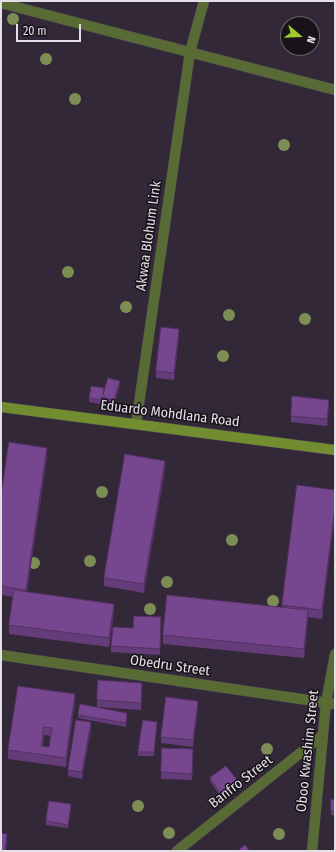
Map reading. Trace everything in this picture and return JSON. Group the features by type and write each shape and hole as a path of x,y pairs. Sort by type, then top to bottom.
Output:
{"main road":[{"name":"Eduardo Mohdlana Road","path":"1,407 335,450"}],"street":[{"name":"Akwaa Blohum Link","path":"136,424 190,52 204,1"},
{"path":"1,3 335,90"},
{"name":"Oboo Kwashim Street","path":"312,851 323,735 331,704 335,654"},
{"name":"Obedru Street","path":"1,655 331,704"},
{"name":"Banfro Street","path":"177,851 323,735"}],"building":[{"path":"161,327 179,329 174,373 156,371"},
{"path":"108,378 120,381 114,400 102,397 101,400 89,398 91,386 104,388 103,394"},
{"path":"292,396 329,400 327,419 291,416"},
{"path":"9,442 47,448 26,590 1,586 1,496"},
{"path":"125,454 165,461 144,584 104,578"},
{"path":"297,485 335,490 335,507 322,610 282,605"},
{"path":"14,590 114,604 109,638 9,625"},
{"path":"167,595 308,610 304,649 163,635"},
{"path":"134,616 161,617 160,649 111,646 113,627 133,628"},
{"path":"98,680 142,683 141,703 97,700"},
{"path":"18,686 75,694 66,758 8,750","holes":["44,727 52,728 49,747 42,746"]},
{"path":"166,697 198,701 193,740 161,737"},
{"path":"80,704 127,713 126,723 78,715"},
{"path":"76,720 91,722 82,772 68,770"},
{"path":"143,720 157,722 154,752 138,752"},
{"path":"162,748 193,749 192,774 161,772"},
{"path":"226,766 238,781 221,794 210,778"},
{"path":"331,799 335,800 335,812 331,811"},
{"path":"49,801 71,804 68,825 46,821"},
{"path":"1,833 7,834 5,851 1,851"},
{"path":"245,845 250,851 238,851"}]}
